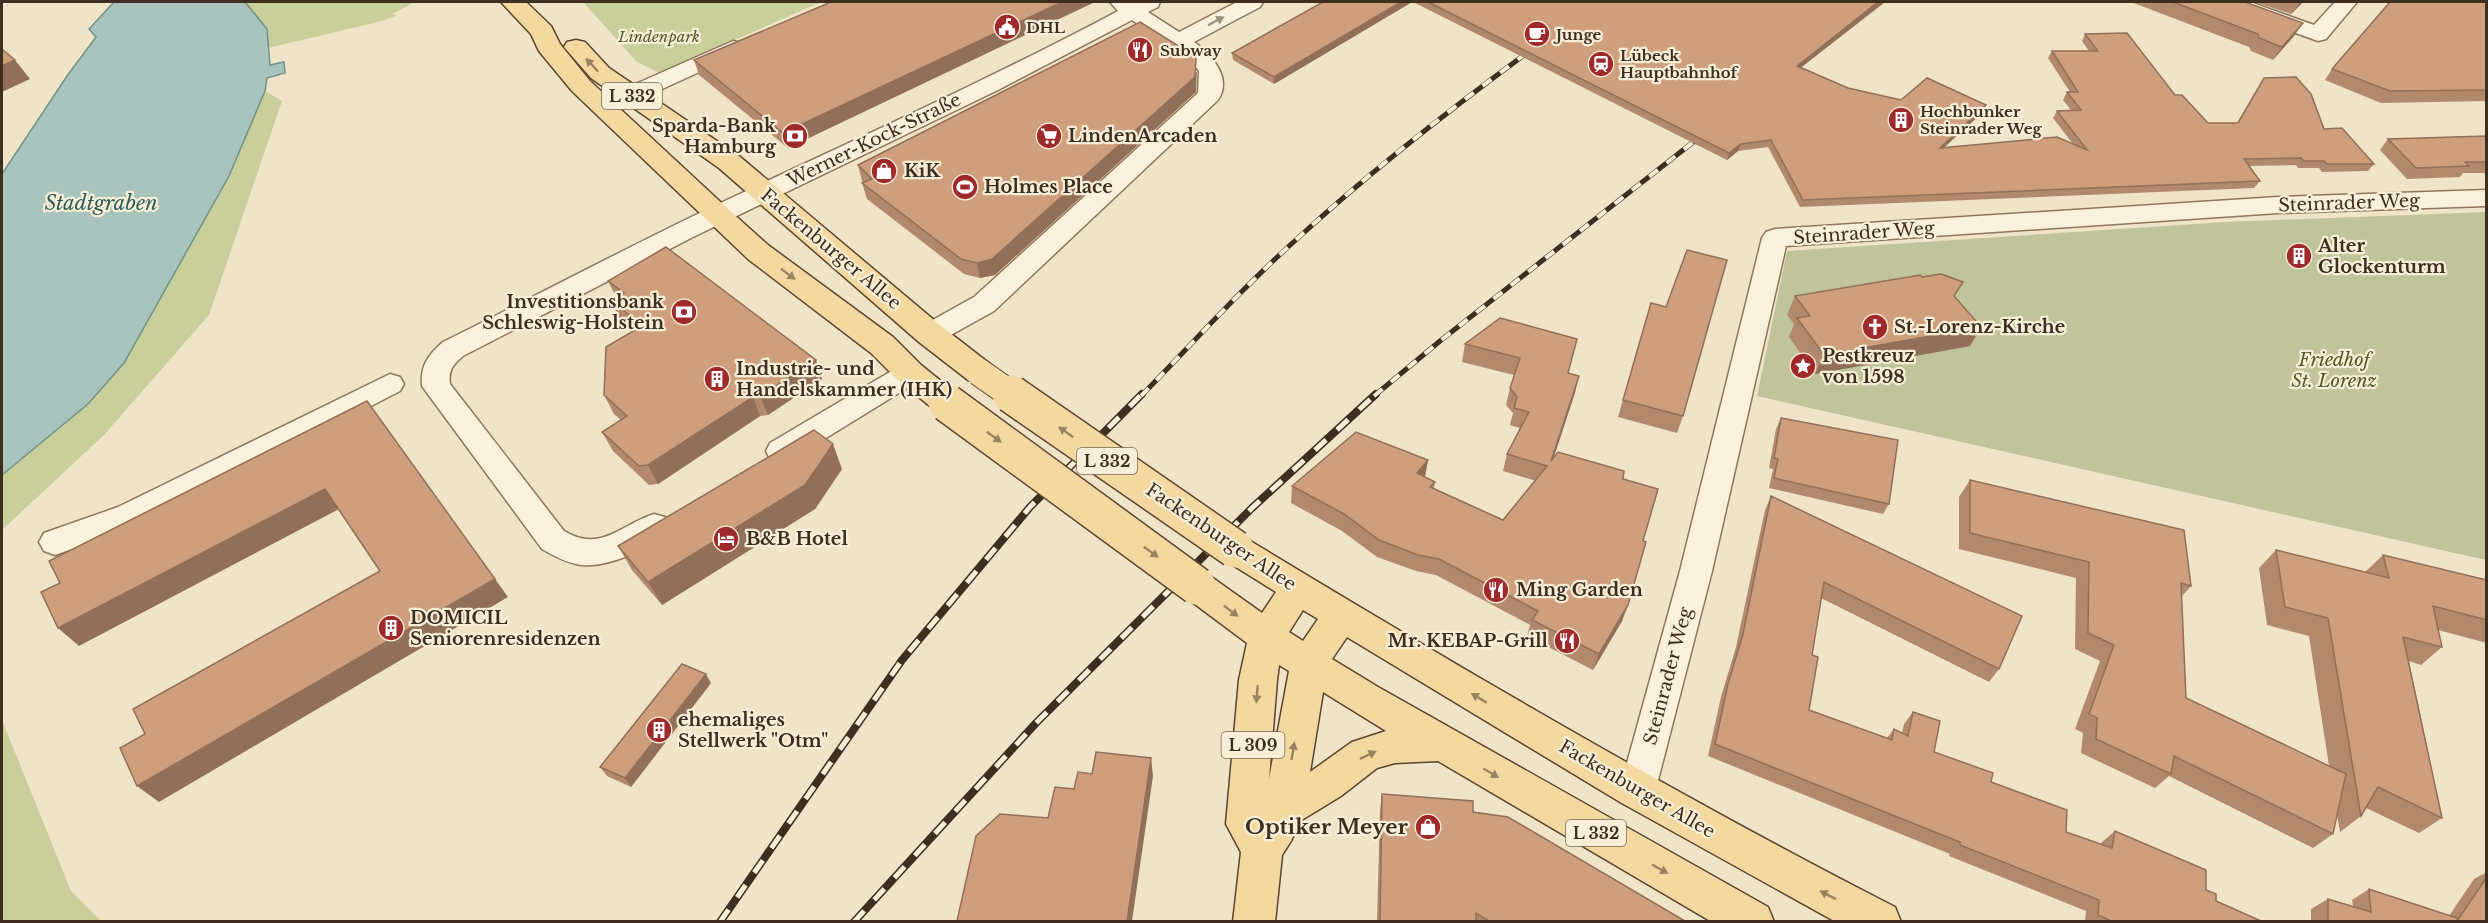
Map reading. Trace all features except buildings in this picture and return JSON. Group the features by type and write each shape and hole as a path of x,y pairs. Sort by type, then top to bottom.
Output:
{"main road":[{"path":"493,2 512,14 532,35 548,46"},
{"name":"L 332","path":"513,2 542,31 548,46 581,86 758,252 882,345 910,373 947,403 1266,637 1440,744 1753,921"},
{"name":"Fackenburger Allee","path":"539,2 600,73 729,162 930,334 979,372 1234,549 1637,792 1880,921"},
{"name":"L 309","path":"1262,849 1246,824 1258,680 1266,637 1298,588"},
{"name":"L 309","path":"1254,921 1262,849 1278,828 1284,809 1310,663 1341,615"},
{"path":"1284,809 1327,783 1366,754 1395,746 1440,744"}],"street":[{"path":"1179,40 1252,2"},
{"path":"2231,2 2318,34 2346,2"},
{"path":"930,334 984,304 1210,95 1210,71 1199,56 1135,4"},
{"name":"Werner-Kock-Straße","path":"674,515 634,539 598,553 579,552 558,544 436,387 434,372 438,362 453,349 1135,4"},
{"path":"630,95 753,39"},
{"name":"Steinrader Weg","path":"1637,792 1696,571 1775,238 2278,206 2487,198"},
{"path":"755,466 910,373"},
{"path":"55,542 129,516 390,384"}],"green space":[{"path":"245,2 415,2 392,14 398,15 382,21 268,48 267,29"},
{"name":"Lindenpark","path":"583,2 821,2 660,73 637,62"},
{"path":"265,91 282,101 209,315 104,435 2,530 2,475 88,404 124,363 229,176"},
{"name":"Friedhof St. Lorenz","path":"2486,212 2486,560 1757,396 1787,251 2226,222"},
{"path":"2,720 71,891 101,921 2,921"}],"water":[{"name":"Stadtgraben","path":"114,2 245,2 267,29 270,65 284,62 285,73 267,78 265,91 229,176 124,363 88,404 2,475 2,174 67,76 96,37 89,29"}],"railway":[{"path":"1141,396 1258,276 1326,212 1414,139 1535,47"},
{"path":"1374,396 1440,341 1706,132"},
{"path":"720,922 902,660 1030,507 1142,394"},
{"path":"854,922 1036,723 1252,508 1376,394"}],"place":[{"name":"DHL","path":"1007,27"},
{"name":"Junge","path":"1537,34"},
{"name":"Subway","path":"1140,50"},
{"name":"Lübeck Hauptbahnhof","path":"1601,64"},
{"name":"Hochbunker Steinrader Weg","path":"1901,120"},
{"name":"Sparda-Bank Hamburg","path":"795,136"},
{"name":"LindenArcaden","path":"1049,136"},
{"name":"KiK","path":"884,171"},
{"name":"Holmes Place","path":"965,187"},
{"name":"Alter Glockenturm","path":"2299,256"},
{"name":"Investitionsbank Schleswig-Holstein","path":"684,312"},
{"name":"St.-Lorenz-Kirche","path":"1875,327"},
{"name":"Pestkreuz von 1598","path":"1803,366"},
{"name":"Industrie- und Handelskammer (IHK)","path":"717,379"},
{"name":"B&B Hotel","path":"726,539"},
{"name":"Ming Garden","path":"1496,590"},
{"name":"DOMICIL Seniorenresidenzen","path":"391,628"},
{"name":"Mr. KEBAP-Grill","path":"1567,641"},
{"name":"ehemaliges Stellwerk \"Otm\"","path":"659,730"},
{"name":"Optiker Meyer","path":"1428,827"}]}
